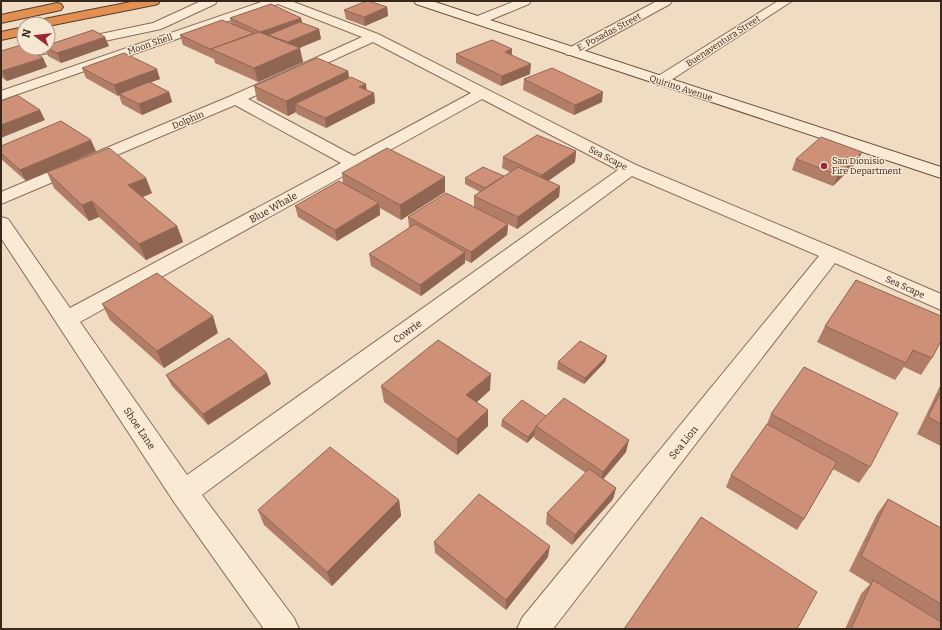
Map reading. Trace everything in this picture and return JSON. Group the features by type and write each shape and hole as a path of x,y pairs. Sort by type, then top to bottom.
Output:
{"highway":[{"path":"56,21 155,1"},
{"path":"56,23 155,1"},
{"path":"1,15 67,4 1,19"},
{"path":"1,32 16,29"},
{"path":"1,36 16,33"}],"street":[{"path":"1,59 157,26 211,1"},
{"name":"Moon Shell","path":"1,96 276,1"},
{"name":"Sea Scape","path":"280,1 373,38 480,94 630,169 832,254 941,303"},
{"name":"Quirino Avenue","path":"420,1 941,173"},
{"path":"479,20 525,1"},
{"name":"E. Posadas Street","path":"572,52 666,1"},
{"name":"Buenaventura Street","path":"660,81 786,1"},
{"name":"Dolphin","path":"1,199 236,100 373,38"},
{"name":"Blue Whale","path":"67,320 480,94"},
{"path":"236,100 354,163"},
{"name":"Cowrie","path":"184,493 630,169"},
{"name":"Shoe Lane","path":"1,223 184,493 283,629"},
{"name":"Sea Lion","path":"533,629 832,254"}],"building":[{"path":"367,1 387,7 364,17 344,10"},
{"path":"271,4 301,18 260,32 230,18"},
{"path":"222,20 254,33 211,49 212,50 180,35"},
{"path":"300,22 319,29 288,42 268,35"},
{"path":"93,30 105,37 57,53 56,42"},
{"path":"259,32 300,48 254,68 211,49"},
{"path":"492,40 512,49 505,52 531,64 502,76 456,54"},
{"path":"16,46 16,56 40,56 43,58 1,71 1,51"},
{"path":"124,53 157,69 114,85 82,68"},
{"path":"317,58 348,71 286,101 254,86"},
{"path":"552,68 603,92 575,105 524,79"},
{"path":"351,77 366,84 359,87 374,93 325,118 295,104"},
{"path":"149,82 169,92 139,104 119,94"},
{"path":"17,95 40,110 1,125 1,101"},
{"path":"61,121 91,140 20,170 1,153 1,146"},
{"path":"537,135 576,151 542,175 503,157"},
{"path":"821,137 862,152 838,175 796,159"},
{"path":"109,148 146,178 128,185 177,226 139,244 92,201 82,205 47,172"},
{"path":"387,148 445,177 400,205 342,173"},
{"path":"483,167 504,176 485,188 465,178"},
{"path":"518,167 560,186 518,217 474,196"},
{"path":"339,181 379,203 335,230 295,206"},
{"path":"446,193 508,224 471,252 408,217"},
{"path":"415,224 465,252 420,285 369,254"},
{"path":"157,273 213,316 157,351 102,304"},
{"path":"856,280 941,316 941,341 932,358 913,350 906,363 825,326"},
{"path":"229,338 267,373 203,414 166,375"},
{"path":"438,340 491,374 466,395 488,410 457,439 381,386"},
{"path":"580,341 607,356 585,378 558,362"},
{"path":"804,367 898,413 870,467 771,414"},
{"path":"941,391 941,424 928,417"},
{"path":"564,398 629,440 603,472 536,426"},
{"path":"522,400 546,416 528,437 502,420"},
{"path":"767,424 837,462 804,519 731,475"},
{"path":"330,447 399,500 327,572 258,510"},
{"path":"589,469 616,488 575,535 547,513"},
{"path":"479,494 550,546 506,600 434,542"},
{"path":"888,499 941,528 941,604 861,556"},
{"path":"701,517 817,592 797,629 624,629"},
{"path":"873,580 941,622 941,629 851,629"}],"place":[{"name":"San Dionisio Fire Department","path":"824,166"}]}
